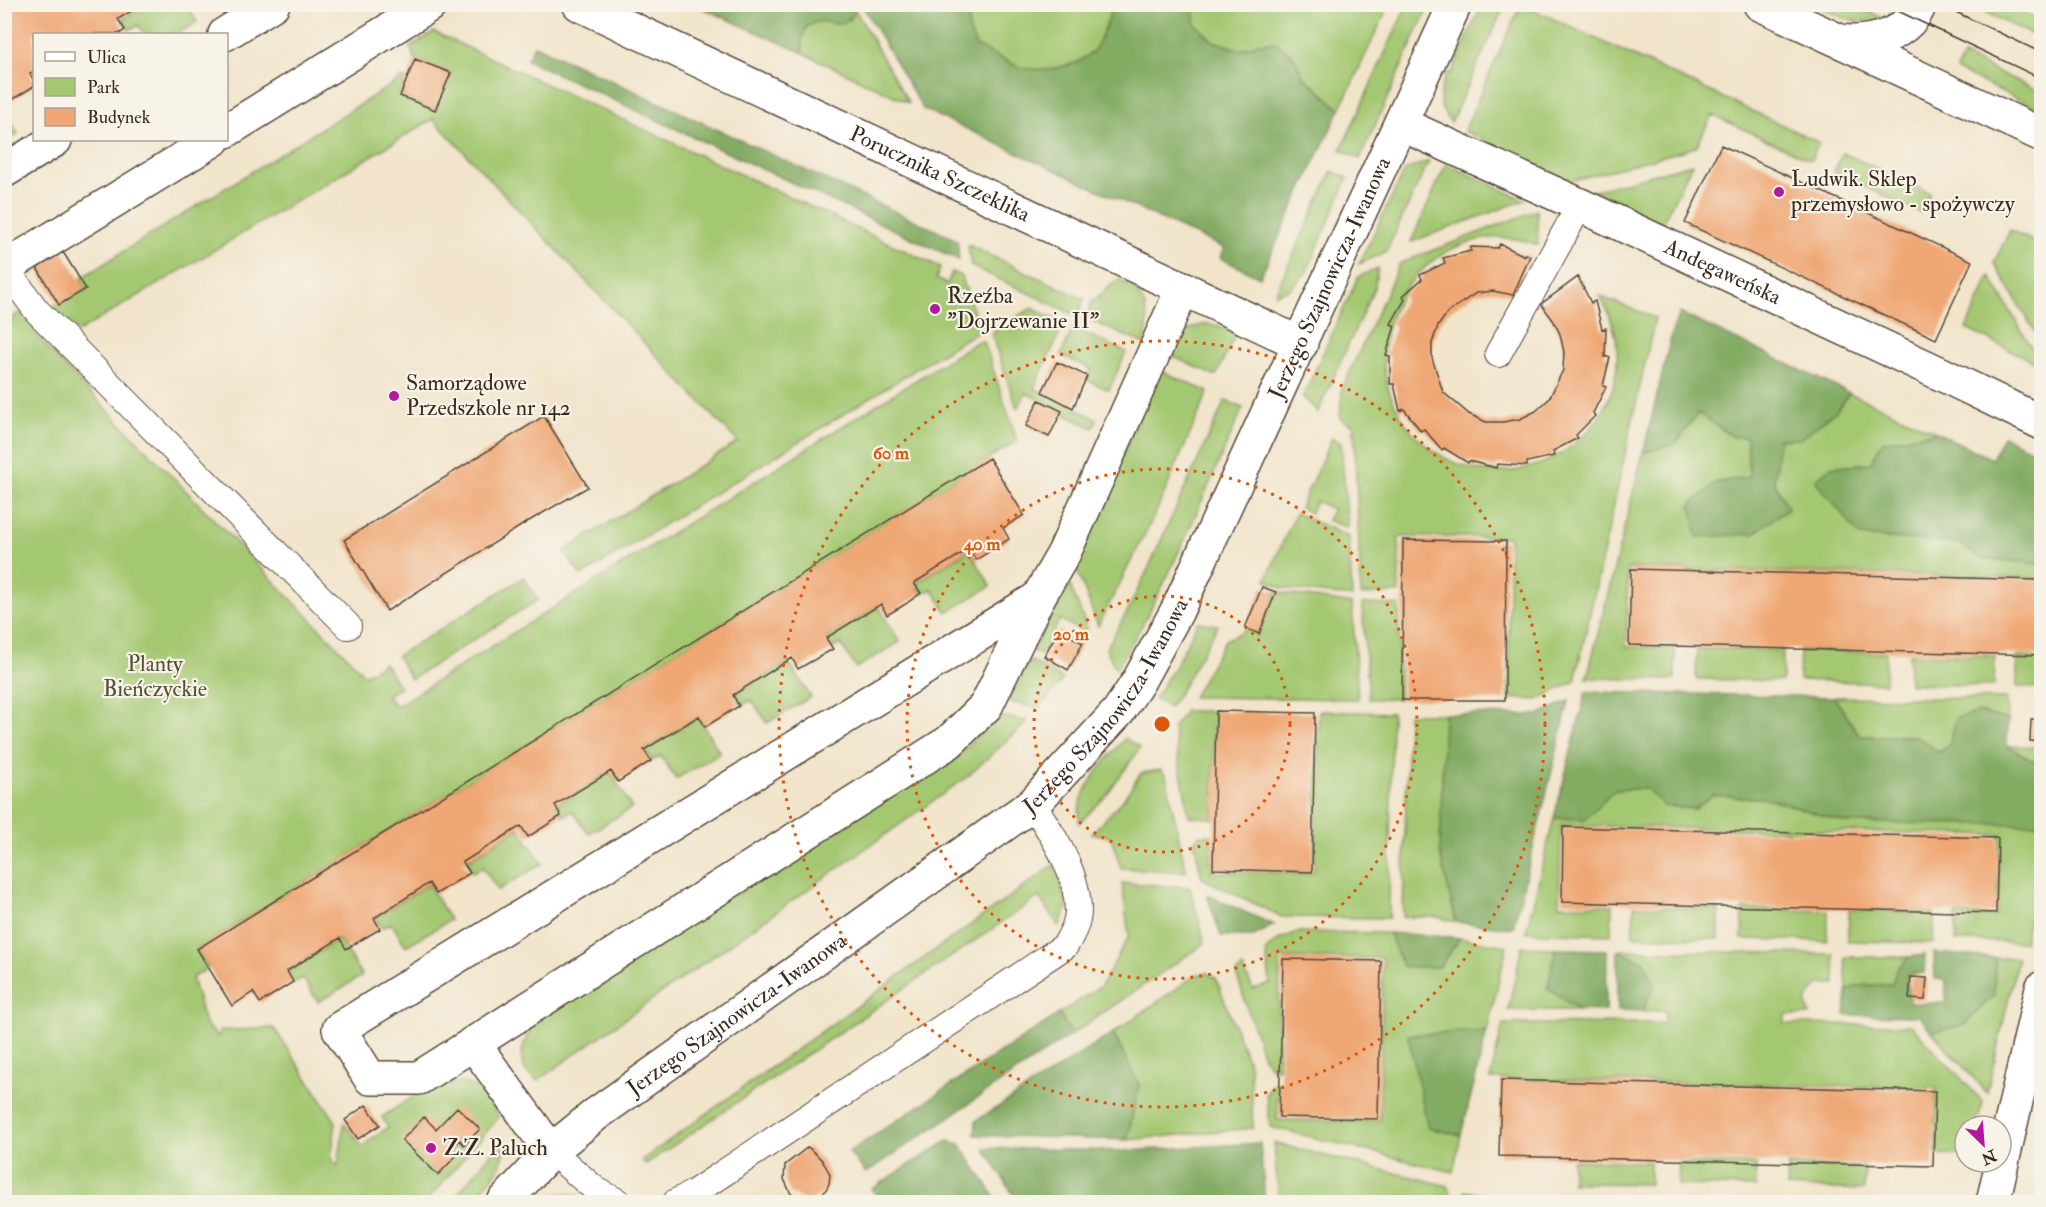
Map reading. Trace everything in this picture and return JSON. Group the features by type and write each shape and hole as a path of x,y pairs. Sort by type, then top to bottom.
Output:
{"street":[{"path":"227,33 273,4"},
{"path":"228,130 431,4"},
{"name":"Porucznika Szczeklika","path":"579,4 1301,344"},
{"name":"Jerzego Szajnowicza-Iwanowa","path":"504,1203 551,1151 643,1079 1033,804 1118,711 1138,682 1177,611 1455,4"},
{"path":"1760,4 2042,135"},
{"path":"1837,40 1869,41 1889,35 1905,26 1917,12 1920,4"},
{"name":"Andegaweńska","path":"1401,124 1580,205 2042,423"},
{"path":"4,171 53,141"},
{"path":"5,268 211,141"},
{"path":"1038,598 339,1029 370,1078 419,1078 949,742 986,706 1038,598 1064,554 1183,288"},
{"path":"1992,1203 2042,988"},
{"path":"473,1043 551,1151"}],"lane":[{"path":"1498,354 1580,205"},
{"path":"5,268 37,311 348,626"},
{"path":"676,1203 1065,946 1075,928 1078,911 1074,887 1061,851 1033,804"},
{"path":"551,1151 596,1190 618,1203"}],"green space":[{"path":"1198,4 1389,5 1340,109 1304,77 1292,54 1274,42 1259,43 1241,50 1213,41 1195,24 1195,7"},
{"path":"1482,4 1505,5 1451,122 1442,111 1440,98 1442,86 1447,72 1451,74"},
{"path":"1521,4 1819,142 1811,160 1712,115 1696,147 1571,181 1464,131"},
{"path":"146,5 187,5 197,22 179,33 144,33 138,25 129,30 122,19"},
{"path":"696,5 852,5 855,10 846,22 837,24 823,21 807,26 802,39 803,53"},
{"path":"862,5 978,5 969,15 969,30 976,46 1021,68 1048,70 1076,63 1094,51 1113,5 1198,5 1195,7 1195,24 1213,41 1241,50 1259,43 1274,42 1292,54 1304,77 1340,109 1260,277 1220,258 1224,248 923,109"},
{"path":"978,5 1113,5 1094,51 1076,63 1048,70 1021,68 976,46 969,30 969,15"},
{"path":"1407,5 1429,5 1360,159 1341,150"},
{"path":"1815,5 1854,5 1881,17 1855,21"},
{"path":"1988,5 2008,5 2041,20 2041,39 1984,12"},
{"path":"855,10 909,103 803,53 802,39 807,26 819,21 850,20"},
{"path":"434,32 940,267 936,279 947,284 952,272 961,276 979,326 975,333 581,576 564,551 738,442 433,119 78,332 52,307 86,289 81,278 402,78 405,79 400,96 435,110 451,73 415,59 410,47"},
{"path":"534,45 957,240 959,260 527,60"},
{"path":"1963,56 2041,92 2041,110 1956,70"},
{"path":"5,112 18,134 4,141"},
{"path":"1843,153 1930,193 1921,213 1834,172"},
{"path":"1429,161 1386,252 1359,264 1405,170"},
{"path":"1446,164 1525,200 1411,242"},
{"path":"1692,164 1662,224 1593,191"},
{"path":"1332,171 1348,178 1306,273 1290,289 1275,294"},
{"path":"1537,210 1538,245 1503,238 1469,242 1439,256 1414,278 1396,305 1385,337 1385,371 1395,405 1408,427 1418,438 1457,463 1498,472 1537,465 1572,446 1599,417 1615,381 1616,340 1600,296 1655,318 1575,681 1537,700 1509,698 1509,537 1399,537 1399,593 1361,595 1354,425 1340,419 1342,389 1400,263"},
{"path":"2010,230 2041,245 2041,342 1994,263"},
{"path":"968,245 1084,299 1077,316 971,266"},
{"path":"1378,268 1374,288 1318,412 1303,397 1358,277"},
{"path":"1990,276 2041,364 2041,365 1966,329"},
{"path":"1118,279 1135,290 1145,306 1147,324 1144,344 1085,318 1092,302"},
{"path":"1032,308 1064,324 1034,388 1097,419 1093,428 1026,393 1017,408 992,336 995,329"},
{"name":"Planty Bieńczyckie","path":"21,312 49,350 365,675 384,663 400,687 386,696 397,706 978,341 984,342 1017,441 197,949 208,968 192,978 205,1024 218,1037 219,1031 274,1028 336,1122 331,1159 338,1166 344,1123 362,1146 388,1127 382,1117 433,1087 447,1083 460,1083 474,1087 486,1097 499,1117 426,1202 5,1202 5,322"},
{"path":"1680,313 1849,393 1836,411 1800,439 1779,439 1774,482 1788,508 1753,534 1697,537 1691,505 1715,483 1749,477 1747,437 1733,437 1698,413 1676,443 1643,453 1673,329"},
{"path":"1207,324 1220,326 1236,333 1216,376 1167,354 1183,333"},
{"path":"1073,328 1126,352 1109,390 1087,380 1091,369 1061,355"},
{"path":"1159,370 1208,392 1157,510 1098,626 1075,565"},
{"path":"1849,393 1936,432 1882,442 1871,463 1831,467 1860,536 1959,543 1981,558 2041,564 2041,578 1628,568 1626,647 1675,648 1675,680 1587,678 1643,453 1676,443 1698,413 1733,437 1747,437 1749,477 1715,483 1788,508 1774,482 1779,439 1836,411"},
{"path":"1225,401 1243,408 1168,574 1116,669 1106,649 1148,569"},
{"path":"1936,432 1992,459 2003,436 2041,454 2041,564 1981,558 1959,543 1860,536 1815,480 1831,467 1871,463 1882,442"},
{"path":"1332,438 1341,443 1348,528 1327,520 1333,509 1316,501 1311,513 1300,508"},
{"path":"1296,513 1349,537 1352,597 1282,588 1266,580"},
{"path":"969,550 991,586 947,612 932,589 922,594 916,583"},
{"path":"524,577 538,600 411,679 397,656"},
{"path":"1069,583 1087,628 1084,633 1060,619 1041,655 1033,651"},
{"path":"1276,592 1352,604 1358,699 1193,697 1225,640 1243,632 1245,628 1259,634"},
{"path":"1362,604 1399,605 1399,699 1369,699"},
{"path":"878,606 900,642 856,668 841,644 831,649 825,639"},
{"path":"1198,622 1218,625 1169,708 1154,699 1174,668"},
{"path":"1697,649 1783,650 1782,681 1696,679"},
{"path":"1800,650 1886,653 1885,683 1799,680"},
{"path":"1909,654 1995,656 1994,686 1909,684"},
{"path":"2017,657 2041,658 2041,688 2017,687"},
{"path":"1031,661 1063,679 1039,708 1008,702"},
{"path":"788,662 811,697 767,723 752,700 742,705 735,694"},
{"path":"1586,692 1834,697 1860,736 1916,736 1939,752 1949,745 1956,718 1978,712 2008,720 2007,746 2041,765 2041,824 1846,823 1771,799 1712,795 1695,809 1664,806 1646,788 1615,790 1585,819 1554,818"},
{"path":"1834,697 2007,699 2008,720 1978,712 1949,745 1939,752 1916,736 1860,736"},
{"path":"1569,701 1513,928 1456,922 1440,853 1444,714 1538,715"},
{"path":"1185,711 1214,711 1213,819 1189,816 1173,728"},
{"path":"1319,711 1392,713 1389,918 1282,917 1202,878 1194,841 1200,835 1211,835 1211,872 1314,873"},
{"path":"1408,714 1444,714 1440,853 1456,922 1437,917 1403,917"},
{"path":"998,716 1028,721 967,777 537,1081 525,1070 522,1060 523,1047 536,1018 963,750"},
{"path":"698,717 720,753 676,779 661,756 652,761 645,750"},
{"path":"1125,738 1140,748 1107,795 1079,823 1079,810 1087,787"},
{"path":"2007,746 2041,747 2041,765"},
{"path":"1161,770 1166,776 1186,872 1121,868 1111,837 1092,833 1123,800 1141,773"},
{"path":"610,772 632,808 588,834 573,811 563,816 556,805"},
{"path":"1647,788 1664,806 1695,809 1712,795 1771,799 1846,823 2041,824 2041,869 2024,942 1956,941 1956,914 1997,916 2000,835 1561,825 1559,905 1612,905 1611,935 1526,932 1554,818 1585,819 1615,790"},
{"path":"519,828 542,864 498,890 483,867 473,872 467,861"},
{"path":"1054,865 1068,905 1059,927 1039,897 646,1164 642,1160"},
{"path":"1122,883 1190,887 1205,943 1072,1034 1059,1014 1101,986 1129,936"},
{"path":"428,884 450,920 406,946 391,923 382,928 375,918"},
{"path":"1207,895 1274,925 1254,936 1221,936"},
{"path":"1634,906 1719,909 1719,939 1633,936"},
{"path":"1743,909 1828,911 1827,941 1742,939"},
{"path":"1849,910 1934,913 1933,943 1848,941"},
{"path":"1297,932 1389,933 1404,967 1439,967 1460,938 1507,946 1487,1031 1408,1035 1428,1127 1461,1135 1453,1172 1270,1127 1266,1094 1273,1084 1278,1083 1277,1120 1380,1121 1383,958 1280,958 1278,1068 1272,1068 1263,1057 1236,973 1243,968 1253,989 1270,984 1266,950 1280,939"},
{"path":"1389,933 1460,938 1439,967 1403,967"},
{"path":"339,939 362,976 318,1002 303,978 293,983 287,972"},
{"path":"1522,946 1555,949 1548,988 1579,1010 1508,1010"},
{"path":"1555,949 1607,950 1606,1011 1579,1010 1548,988"},
{"path":"1618,950 1834,954 1835,984 1819,984 1806,1000 1810,1015 1785,1015 1785,1024 1911,1025 1983,1102 1980,1114 1953,1114 1953,1155 1936,1154 1936,1088 1490,1079 1503,1024 1665,1023 1666,1011 1642,1011 1655,985 1644,962"},
{"path":"1618,950 1644,962 1655,985 1642,1011 1618,1010"},
{"path":"1934,953 1995,958 1994,995 1964,1025 1932,1032 1919,1016 1845,1015 1847,991 1856,986 1892,984 1896,971 1909,957 1925,955 1924,973 1907,975 1909,1003 1946,1003 1946,980 1935,979"},
{"path":"1845,957 1909,957 1896,971 1892,984 1856,986 1847,991"},
{"path":"1995,958 2018,958 1987,1093 1932,1032 1964,1025 1994,995"},
{"path":"1207,973 1216,978 1250,1067 1253,1128 1127,1140 1139,1085 1113,1033 1196,975"},
{"path":"1059,1014 1072,1034 866,1173 849,1152"},
{"path":"1487,1031 1461,1135 1428,1128 1408,1035"},
{"path":"1113,1033 1139,1085 1127,1140 975,1135 976,1121"},
{"path":"503,1139 503,1157 495,1174 470,1202 451,1202"},
{"path":"947,1141 960,1144 998,1202 881,1202 872,1189"},
{"path":"1260,1143 1265,1202 1018,1202 984,1148 1127,1151"},
{"path":"1274,1143 1448,1186 1451,1195 1447,1202 1279,1202"},
{"path":"1572,1160 1650,1162 1650,1184 1572,1183"},
{"path":"1679,1163 1756,1164 1756,1187 1678,1185"},
{"path":"1788,1165 1865,1167 1864,1190 1787,1187"},
{"path":"1465,1191 1512,1200 1547,1202 1460,1202"},
{"path":"565,1194 578,1196 572,1202 540,1202 550,1196"}],"building":[{"path":"17,4 143,4 118,19 125,30 120,33 33,33 33,72 30,74 33,87 4,105 4,12"},
{"path":"415,59 451,73 435,110 400,96"},
{"path":"1721,145 1972,261 1936,339 1685,223"},
{"path":"1500,244 1525,256 1526,254 1530,256 1513,295 1493,291 1476,293 1447,313 1438,326 1432,343 1432,358 1443,392 1469,414 1486,422 1520,419 1536,411 1549,399 1563,370 1564,352 1560,334 1541,304 1578,277 1591,303 1595,301 1602,329 1606,328 1605,357 1610,357 1603,386 1606,387 1593,413 1595,416 1576,435 1578,438 1553,451 1554,456 1527,462 1527,466 1497,464 1496,468 1469,461 1468,463 1444,448 1442,450 1424,429 1421,431 1404,409 1400,411 1394,384 1390,384 1390,356 1386,355 1395,326 1391,324 1405,299 1403,296 1422,279 1420,275 1445,263 1443,258 1471,251 1471,247 1498,248"},
{"path":"63,252 86,289 59,305 37,268"},
{"path":"1057,362 1087,376 1073,408 1042,392"},
{"path":"1039,400 1062,411 1049,437 1026,426"},
{"path":"544,416 588,487 527,522 387,611 344,540"},
{"path":"989,458 1024,515 1003,528 1009,539 976,560 969,549 914,583 921,593 904,605 887,615 881,604 826,638 833,649 798,669 792,658 733,695 739,706 705,727 699,716 644,750 651,761 618,782 611,771 555,805 561,816 528,837 521,826 463,862 470,873 436,894 429,883 374,918 380,929 346,949 340,938 287,971 293,982 260,1003 253,992 232,1006 197,949"},
{"path":"1403,540 1506,541 1505,700 1402,700"},
{"path":"1631,569 2042,580 2042,655 1629,645"},
{"path":"1262,587 1276,592 1259,634 1245,628"},
{"path":"1059,630 1083,643 1068,670 1044,656"},
{"path":"1216,711 1315,713 1312,872 1213,869"},
{"path":"2031,719 2042,719 2042,742 2030,741"},
{"path":"1563,827 1998,838 1996,913 1562,902"},
{"path":"1283,959 1381,961 1378,1119 1279,1117"},
{"path":"1911,977 1927,978 1925,1000 1909,999"},
{"path":"1501,1080 1935,1091 1933,1166 1499,1156"},
{"path":"366,1105 380,1125 358,1139 345,1120"},
{"name":"Z.Z. Paluch","path":"457,1107 480,1129 464,1145 460,1140 450,1150 456,1156 438,1175 402,1140 424,1117 436,1129"},
{"path":"808,1147 822,1160 830,1174 829,1184 825,1191 811,1200 803,1200 791,1194 784,1179 785,1165"}],"tram line":[{"path":"1883,4 2042,79"},
{"path":"1939,4 2042,53"}],"place":[{"name":"Ludwik. Sklep przemysłowo - spożywczy","path":"1779,192"},
{"name":"Rzeźba \"Dojrzewanie II\"","path":"935,309"},
{"name":"Samorządowe Przedszkole nr 142","path":"394,396"},
{"name":"Z.Z. Paluch","path":"431,1148"}]}
